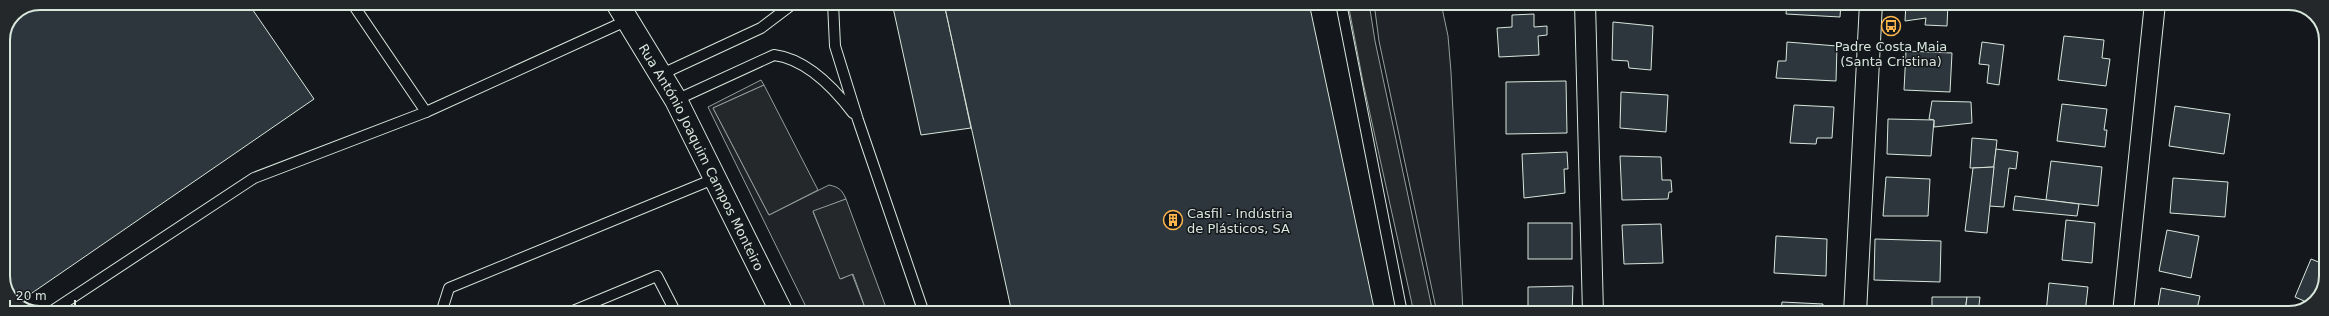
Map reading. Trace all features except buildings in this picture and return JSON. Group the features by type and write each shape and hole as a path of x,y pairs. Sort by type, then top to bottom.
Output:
{"street":[{"path":"1586,10 1593,306"},
{"path":"1855,306 1871,10"},
{"path":"2124,306 2154,10"},
{"name":"Rua António Joaquim Campos Monteiro","path":"622,12 662,74 676,100 779,306"}],"lane":[{"path":"357,10 426,112"},
{"path":"662,74 761,28 785,10"},
{"path":"833,10 835,46 858,120 922,306"},
{"path":"1342,10 1401,306"},
{"path":"60,306 254,178 426,112 622,12"},
{"path":"676,100 774,55 787,57 811,71 835,92 858,120"},
{"path":"443,306 448,288 716,178"},
{"path":"585,306 656,276 672,306"}],"shaded area":[{"path":"1349,10 1370,10 1375,41 1432,306 1412,306 1363,82"},
{"path":"1375,10 1442,10 1448,36 1451,72 1463,306 1436,306 1379,41"},
{"path":"761,80 764,85 713,108 769,215 829,185 842,191 846,199 813,212 841,279 852,274 864,306 806,306 708,107"},
{"path":"764,85 818,190 769,215 713,108"},
{"path":"846,199 885,306 864,306 853,274 840,279 813,211"}],"place":[{"name":"Padre Costa Maia (Santa Cristina)","path":"1891,26"},
{"name":"Casfil - Indústria de Plásticos, SA","path":"1173,220"}]}
